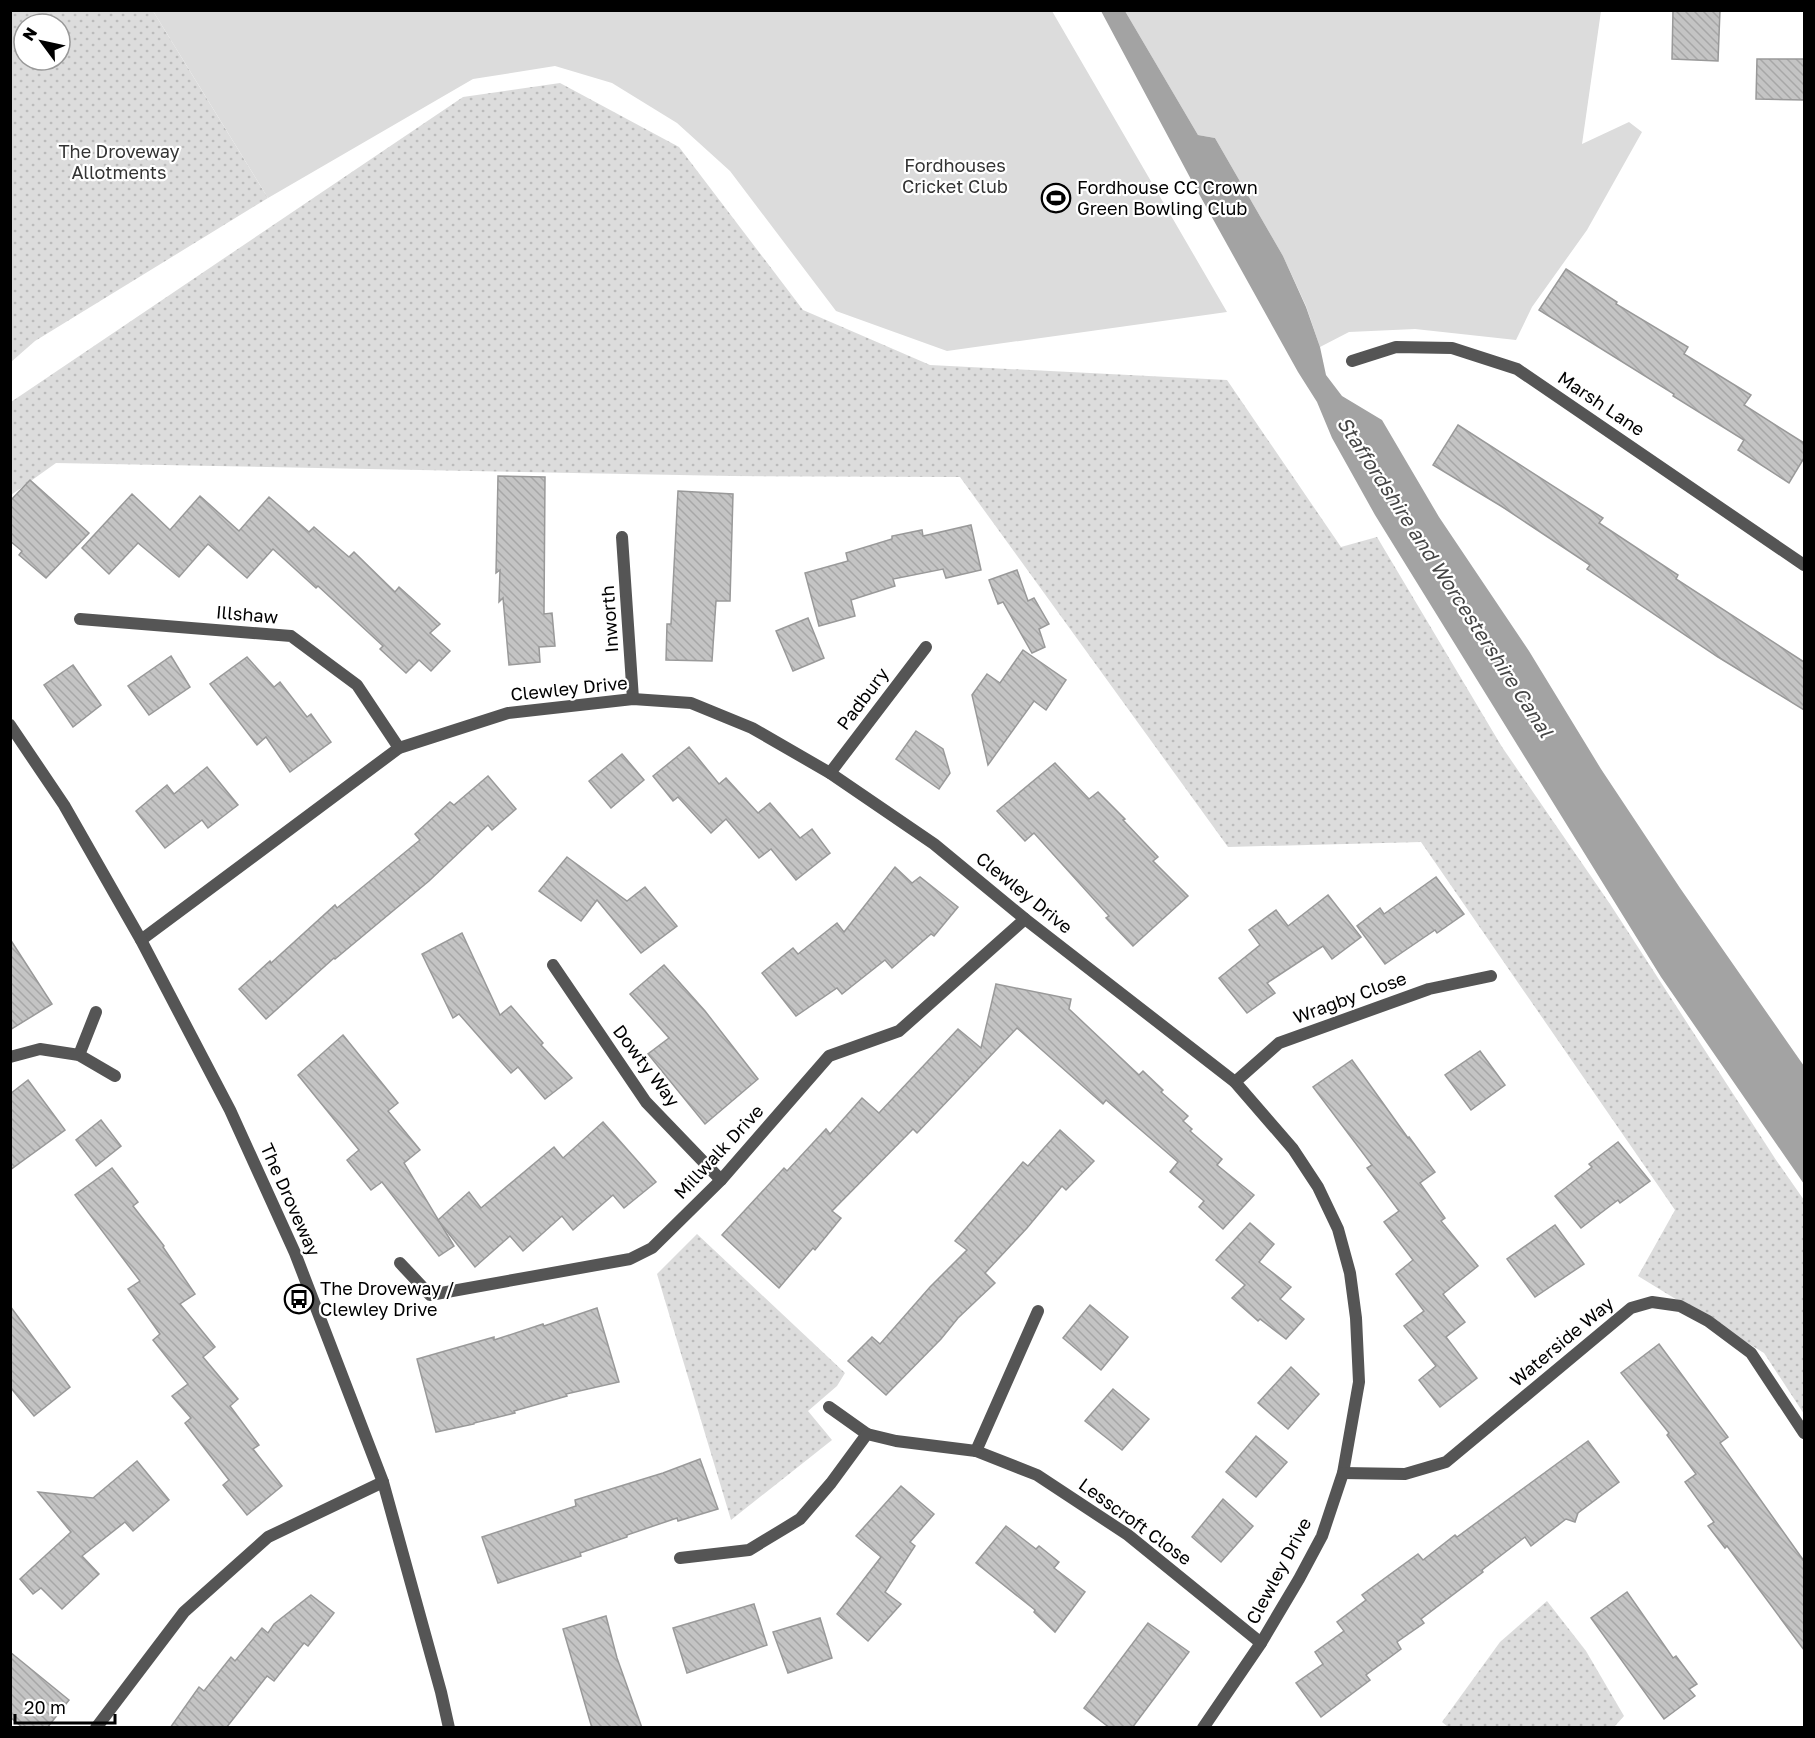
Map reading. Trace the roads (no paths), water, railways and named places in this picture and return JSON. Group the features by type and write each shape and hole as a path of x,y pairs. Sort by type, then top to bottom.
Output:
{"street":[{"name":"Marsh Lane","path":"1352,361 1396,347 1452,348 1517,369 1804,565"},
{"name":"Inworth","path":"622,537 633,699"},
{"name":"Illshaw","path":"80,619 291,636 357,685 399,748"},
{"name":"Padbury","path":"830,773 926,647"},
{"name":"Clewley Drive","path":"141,940 399,748 508,713 633,699 692,704 752,728 830,773 934,844 1025,919 1235,1082 1293,1149 1318,1187 1338,1229 1350,1273 1356,1318 1359,1382 1343,1473 1322,1536 1261,1643 1203,1728"},
{"name":"The Droveway","path":"10,725 64,805 141,940 230,1110 295,1253 382,1482 449,1728"},
{"name":"Millwalk Drive","path":"400,1263 430,1295 630,1259 652,1248 721,1180 829,1056 899,1031 1025,919"},
{"name":"Dowty Way","path":"553,965 646,1102 721,1180"},
{"name":"Wragby Close","path":"1235,1082 1279,1043 1429,989 1491,976"},
{"path":"79,1055 96,1012"},
{"path":"10,1057 40,1049 79,1055 115,1076"},
{"name":"Waterside Way","path":"1343,1473 1405,1474 1446,1462 1631,1308 1652,1302 1680,1306 1708,1320 1751,1353 1804,1433"},
{"path":"976,1450 1038,1311"},
{"path":"680,1558 749,1550 800,1520 867,1434 829,1407"},
{"name":"Lesscroft Close","path":"867,1434 896,1441 976,1450 1037,1475 1128,1535 1261,1643"},
{"path":"96,1728 184,1612 268,1537 382,1482"}],"water":[{"name":"Staffordshire and Worcestershire Canal","path":"1101,11 1125,11 1198,135 1215,138 1283,256 1306,307 1320,347 1326,375 1342,396 1382,420 1439,517 1529,651 1601,769 1680,888 1804,1066 1804,1184 1661,977 1375,515 1332,438 1317,402 1194,185"}],"place":[{"name":"Fordhouse CC Crown Green Bowling Club","path":"1056,198"},
{"name":"The Droveway / Clewley Drive","path":"299,1299"}],"park label":[{"name":"The Droveway Allotments","path":"119,162"},
{"name":"Fordhouses Cricket Club","path":"955,176"}]}
